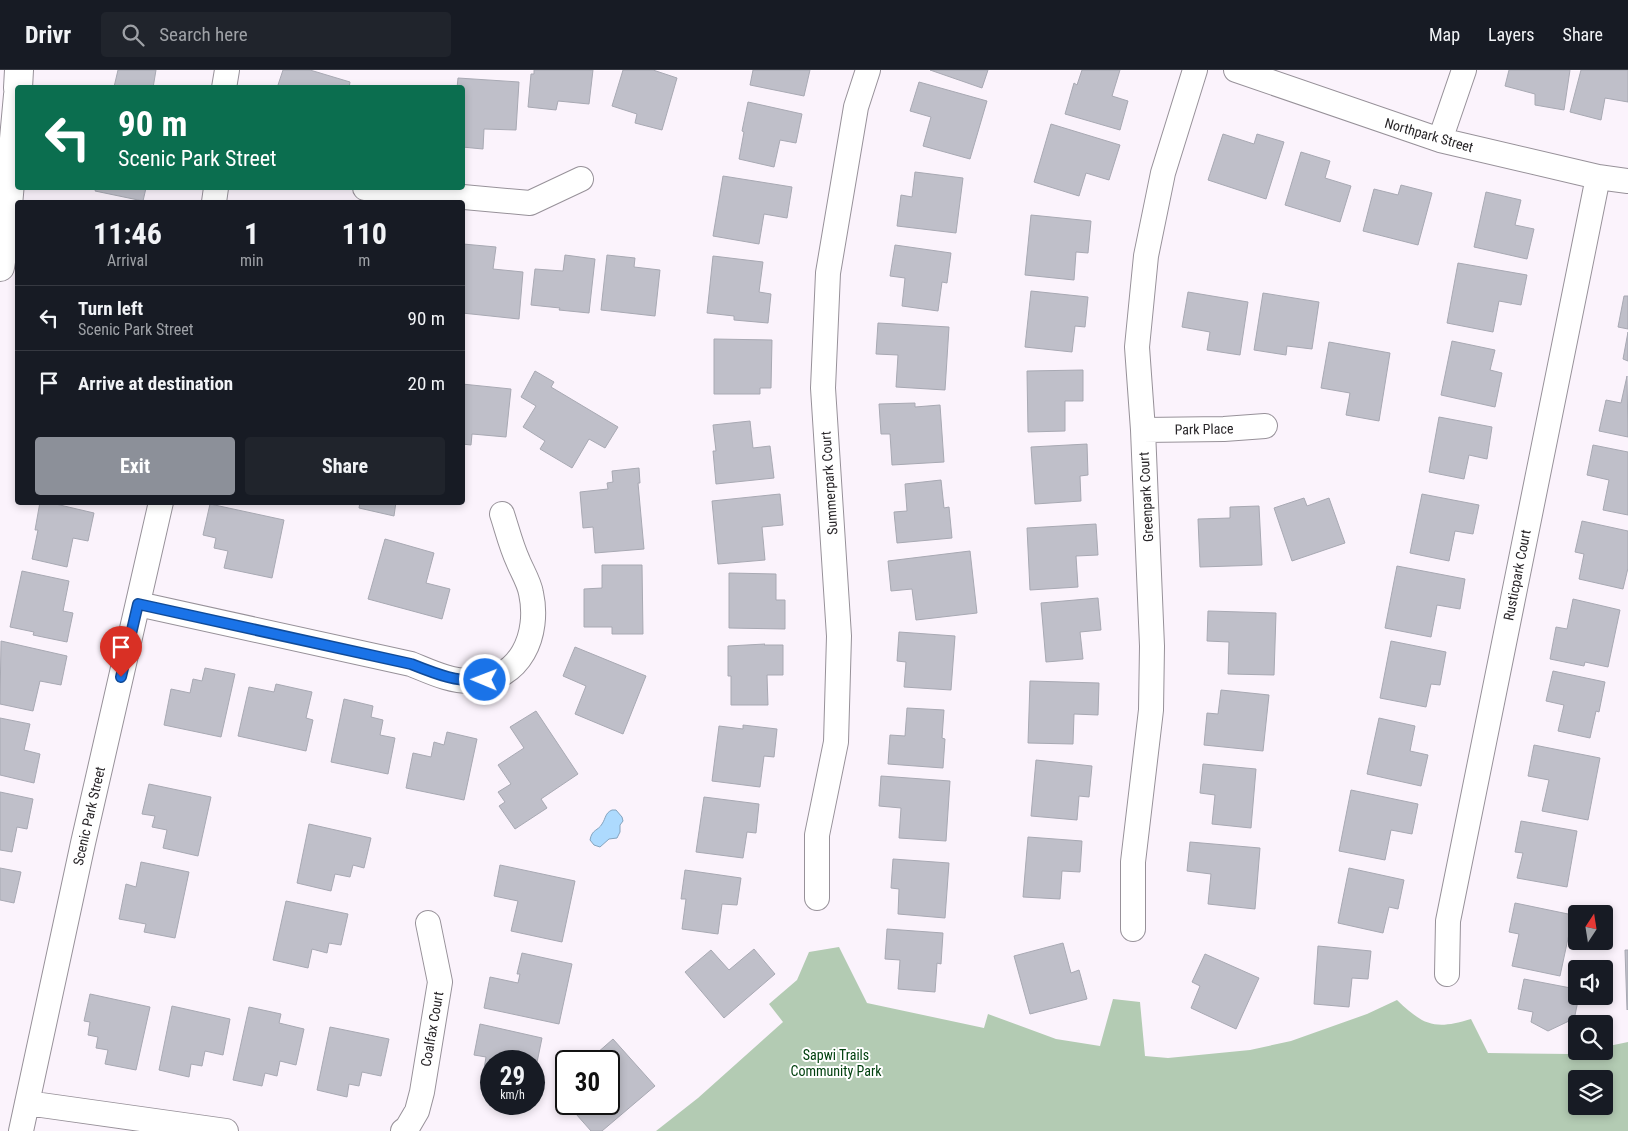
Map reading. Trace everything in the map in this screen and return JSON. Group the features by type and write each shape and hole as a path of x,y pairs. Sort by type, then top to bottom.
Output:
{"main road":[{"path":"18,85 19,70"},
{"path":"0,267 5,238 15,128"}],"street":[{"path":"224,85 227,70"},
{"name":"Summerpark Court","path":"817,898 817,835 836,742 839,636 823,388 828,273 856,107 868,70"},
{"name":"Greenpark Court","path":"1133,930 1132,862 1151,710 1152,656 1143,430 1137,347 1146,256 1163,173 1195,70"},
{"name":"Northpark Street","path":"1236,70 1440,140 1598,177 1628,181"},
{"path":"1440,140 1464,70"},
{"name":"Rusticpark Court","path":"1447,974 1448,921 1598,177"},
{"path":"387,190 530,203 581,179"},
{"name":"Park Place","path":"1143,430 1224,429 1265,426"},
{"name":"Scenic Park Street","path":"21,1131 82,843 160,505"},
{"path":"138,604 411,664 441,676 473,682 485,680 507,671 521,657 528,646 533,623 531,592 517,559 502,514"},
{"name":"Coalfax Court","path":"403,1131 407,1128 417,1111 422,1092 440,982 428,923"},
{"path":"27,1103 226,1131"}],"green space":[{"name":"Sapwi Trails Community Park","path":"839,947 867,1003 984,1028 988,1014 1056,1039 1100,1046 1113,999 1140,1002 1145,1056 1168,1058 1250,1050 1291,1041 1367,1014 1397,1000 1406,1009 1431,1023 1439,1025 1471,1019 1488,1053 1568,1054 1568,1060 1613,1060 1613,1045 1628,1042 1628,1131 656,1131 698,1098 783,1022 769,1004 797,980 809,952"}],"water":[{"path":"612,810 616,810 623,821 617,838 609,839 600,847 594,845 590,840 592,834"}],"building":[{"path":"118,70 156,70 154,85 114,85"},
{"path":"283,70 310,70 350,82 350,85 278,85"},
{"path":"534,70 593,70 589,104 558,101 556,110 528,107 531,74 534,74"},
{"path":"623,70 653,70 677,78 662,130 635,123 637,114 612,106"},
{"path":"753,70 810,70 804,96 750,85"},
{"path":"930,70 988,70 982,88"},
{"path":"1082,70 1120,70 1112,96 1128,101 1120,130 1065,114 1074,83 1077,85"},
{"path":"1509,70 1570,70 1564,110 1535,105 1535,94 1505,86"},
{"path":"1581,70 1628,70 1628,102 1605,98 1601,120 1570,112"},
{"path":"458,78 519,82 516,130 484,129 483,149 465,147 465,85 457,85"},
{"path":"919,82 987,101 970,159 923,146 931,117 910,111"},
{"path":"748,102 802,114 796,143 780,140 774,167 739,159"},
{"path":"1051,124 1120,145 1109,180 1086,173 1079,196 1034,182"},
{"path":"1223,134 1254,144 1257,134 1284,142 1266,199 1208,180"},
{"path":"1301,152 1330,161 1325,178 1351,186 1340,222 1285,205"},
{"path":"915,172 963,178 956,233 897,226 901,195 912,197"},
{"path":"723,176 792,187 787,218 764,214 759,244 713,236"},
{"path":"1401,185 1432,193 1418,245 1363,231 1374,189 1398,195"},
{"path":"95,190 146,190 143,200"},
{"path":"1486,192 1521,200 1515,225 1534,229 1527,259 1474,247"},
{"path":"1031,215 1091,221 1088,253 1076,252 1074,280 1025,275"},
{"path":"465,244 496,247 493,269 523,272 519,319 465,313"},
{"path":"895,245 951,253 947,283 942,282 938,311 902,306 905,278 890,276"},
{"path":"565,255 595,259 589,313 531,305 535,269 563,271"},
{"path":"607,255 635,258 634,267 660,270 655,316 601,310"},
{"path":"713,256 763,262 759,292 771,294 768,323 734,320 734,316 707,313"},
{"path":"1458,263 1527,275 1521,305 1499,301 1493,332 1447,323"},
{"path":"1031,291 1088,297 1085,327 1075,326 1072,352 1025,347"},
{"path":"1188,292 1248,302 1240,355 1207,350 1210,332 1182,327"},
{"path":"1263,293 1319,302 1312,349 1287,346 1286,355 1254,350"},
{"path":"1624,296 1628,296 1628,329 1618,327"},
{"path":"878,323 949,327 945,390 896,387 898,355 876,354"},
{"path":"1628,332 1628,361 1623,359"},
{"path":"714,339 772,340 771,388 760,388 760,394 714,394"},
{"path":"1452,341 1495,350 1490,370 1502,373 1495,407 1441,395"},
{"path":"1329,342 1390,353 1379,421 1346,415 1350,393 1321,388"},
{"path":"1083,370 1083,401 1065,401 1065,431 1028,432 1027,371"},
{"path":"535,371 554,382 551,387 618,427 605,448 589,439 572,468 540,449 545,441 523,427 536,406 521,397"},
{"path":"1627,376 1628,437 1599,431 1606,400 1621,403"},
{"path":"465,384 511,389 506,437 472,434 471,445 465,444"},
{"path":"915,403 915,407 940,405 944,462 892,465 890,434 881,434 879,404"},
{"path":"1439,417 1492,427 1487,459 1469,455 1464,479 1429,472"},
{"path":"750,421 753,448 770,446 774,478 716,484 713,451 716,451 713,425"},
{"path":"1087,444 1088,475 1080,476 1081,501 1035,504 1031,447"},
{"path":"1593,445 1628,452 1628,515 1603,510 1609,480 1587,475"},
{"path":"639,468 640,483 638,483 644,549 595,553 593,527 583,528 580,492 608,489 607,483 613,482 612,471"},
{"path":"941,480 944,508 949,507 952,538 897,543 894,512 907,511 905,484"},
{"path":"780,494 783,525 762,527 765,560 718,564 712,501"},
{"path":"1422,494 1479,505 1473,534 1455,531 1449,561 1410,553"},
{"path":"1304,498 1307,506 1329,498 1345,543 1292,561 1274,508"},
{"path":"39,505 60,505 94,513 88,541 73,538 67,567 32,559 38,530 35,530"},
{"path":"210,505 284,520 272,578 224,568 228,551 214,548 216,538 203,535"},
{"path":"360,505 396,505 394,516 359,508"},
{"path":"1259,506 1262,565 1200,567 1198,519 1230,518 1230,507"},
{"path":"1582,521 1628,531 1628,568 1623,589 1579,579 1584,554 1575,552"},
{"path":"1096,524 1098,555 1076,556 1078,587 1030,590 1027,528"},
{"path":"385,539 434,553 426,583 450,589 442,619 368,599"},
{"path":"970,551 977,613 916,620 912,589 891,591 888,561"},
{"path":"602,565 642,565 643,634 612,634 612,627 584,627 584,589 602,588"},
{"path":"1397,566 1465,579 1460,609 1437,605 1431,637 1385,628"},
{"path":"22,571 69,581 63,611 73,613 67,642 33,635 34,632 10,627"},
{"path":"729,573 776,574 776,600 785,600 785,629 729,628"},
{"path":"1098,598 1101,630 1080,632 1083,659 1046,662 1041,603"},
{"path":"1573,599 1620,610 1608,667 1585,662 1584,666 1550,659 1556,627 1567,629"},
{"path":"1208,611 1276,613 1274,675 1228,674 1229,642 1207,641"},
{"path":"899,632 955,636 951,690 904,687 906,662 897,661"},
{"path":"1,641 67,656 61,685 40,681 33,711 0,704"},
{"path":"1391,641 1446,652 1440,685 1431,684 1426,707 1380,698"},
{"path":"783,645 783,675 767,675 768,705 731,705 731,676 728,676 728,646"},
{"path":"575,647 646,676 623,734 575,714 586,686 563,676"},
{"path":"205,668 235,674 221,737 164,725 171,689 190,693 193,679 202,681"},
{"path":"1553,671 1605,682 1599,712 1596,711 1590,738 1558,731 1564,705 1546,701"},
{"path":"1030,681 1099,683 1098,715 1074,714 1073,744 1028,743"},
{"path":"276,684 312,692 306,718 313,720 306,751 238,736 249,687 274,692"},
{"path":"1221,690 1269,695 1263,751 1204,745 1207,713 1218,714"},
{"path":"344,699 373,706 371,717 383,720 380,735 395,738 388,774 331,762"},
{"path":"907,708 944,710 942,738 945,739 943,768 888,764 890,735 905,736"},
{"path":"536,711 578,774 541,799 547,808 515,829 499,806 505,802 498,792 511,784 498,765 524,748 510,727"},
{"path":"0,718 30,724 24,750 40,754 34,783 0,775"},
{"path":"1379,718 1415,726 1410,751 1428,755 1421,786 1367,774"},
{"path":"743,725 777,729 774,757 764,756 760,787 712,781 719,726 743,729"},
{"path":"447,732 477,739 464,800 406,788 413,753 431,757 434,742 444,745"},
{"path":"1534,745 1600,758 1588,820 1542,811 1549,780 1528,776"},
{"path":"1036,760 1092,766 1089,797 1079,796 1077,820 1031,816"},
{"path":"1203,764 1256,769 1251,828 1212,824 1215,795 1200,793"},
{"path":"881,776 950,781 946,841 899,838 901,808 879,806"},
{"path":"149,784 211,797 198,856 163,848 167,830 152,827 155,816 142,814"},
{"path":"1351,790 1418,804 1412,834 1391,830 1385,860 1339,851"},
{"path":"0,792 33,799 27,829 17,827 12,852 0,850"},
{"path":"704,797 759,804 756,833 747,832 743,858 696,852"},
{"path":"1521,821 1577,831 1567,887 1517,878 1523,853 1515,852"},
{"path":"309,824 371,838 364,868 353,865 350,877 335,874 331,891 297,883"},
{"path":"1028,837 1082,841 1080,872 1062,871 1060,899 1023,897"},
{"path":"1190,842 1260,848 1255,909 1208,904 1211,874 1187,871"},
{"path":"893,859 949,863 945,918 898,914 899,889 891,888"},
{"path":"141,862 189,872 175,938 144,932 146,924 119,919 126,884 136,887"},
{"path":"500,865 575,881 562,942 511,931 518,901 494,896"},
{"path":"0,868 21,872 14,903 0,900"},
{"path":"1349,868 1404,880 1398,909 1389,907 1383,933 1338,923"},
{"path":"685,870 741,878 737,905 722,904 718,934 682,929 686,899 681,899"},
{"path":"286,901 348,914 341,945 329,943 327,953 312,949 308,968 273,960"},
{"path":"1515,903 1568,914 1568,938 1560,976 1512,966 1519,934 1509,932"},
{"path":"887,929 943,933 941,964 937,963 935,992 898,989 900,960 885,959"},
{"path":"1063,943 1071,973 1079,970 1087,999 1030,1014 1014,956"},
{"path":"1318,946 1371,951 1368,979 1352,978 1349,1007 1314,1004"},
{"path":"754,949 775,974 724,1018 685,972 711,950 729,970"},
{"path":"1625,950 1628,950 1627,1010"},
{"path":"522,953 572,964 559,1024 484,1008 490,977 518,983 520,974 517,974"},
{"path":"1205,954 1259,978 1236,1029 1191,1008 1200,986 1192,982"},
{"path":"1524,979 1568,987 1568,1005 1577,1005 1575,1015 1568,1015 1568,1021 1548,1031 1531,1022 1533,1012 1518,1009"},
{"path":"90,994 150,1007 136,1070 105,1064 108,1050 96,1048 98,1037 88,1035 90,1022 84,1021"},
{"path":"172,1006 230,1019 223,1055 205,1051 202,1066 191,1064 189,1077 159,1070"},
{"path":"249,1007 281,1014 279,1023 304,1029 296,1065 280,1061 277,1076 265,1073 262,1086 233,1080"},
{"path":"480,1024 542,1038 540,1050 480,1050 480,1056 474,1055"},
{"path":"330,1027 389,1039 381,1076 362,1072 359,1086 349,1084 347,1097 317,1090"},
{"path":"613,1039 655,1086 602,1131 591,1131 577,1115 620,1115 620,1050 600,1050"}],"route":[{"path":"121,677 138,604 411,664 441,676 473,682 485,680"}]}
